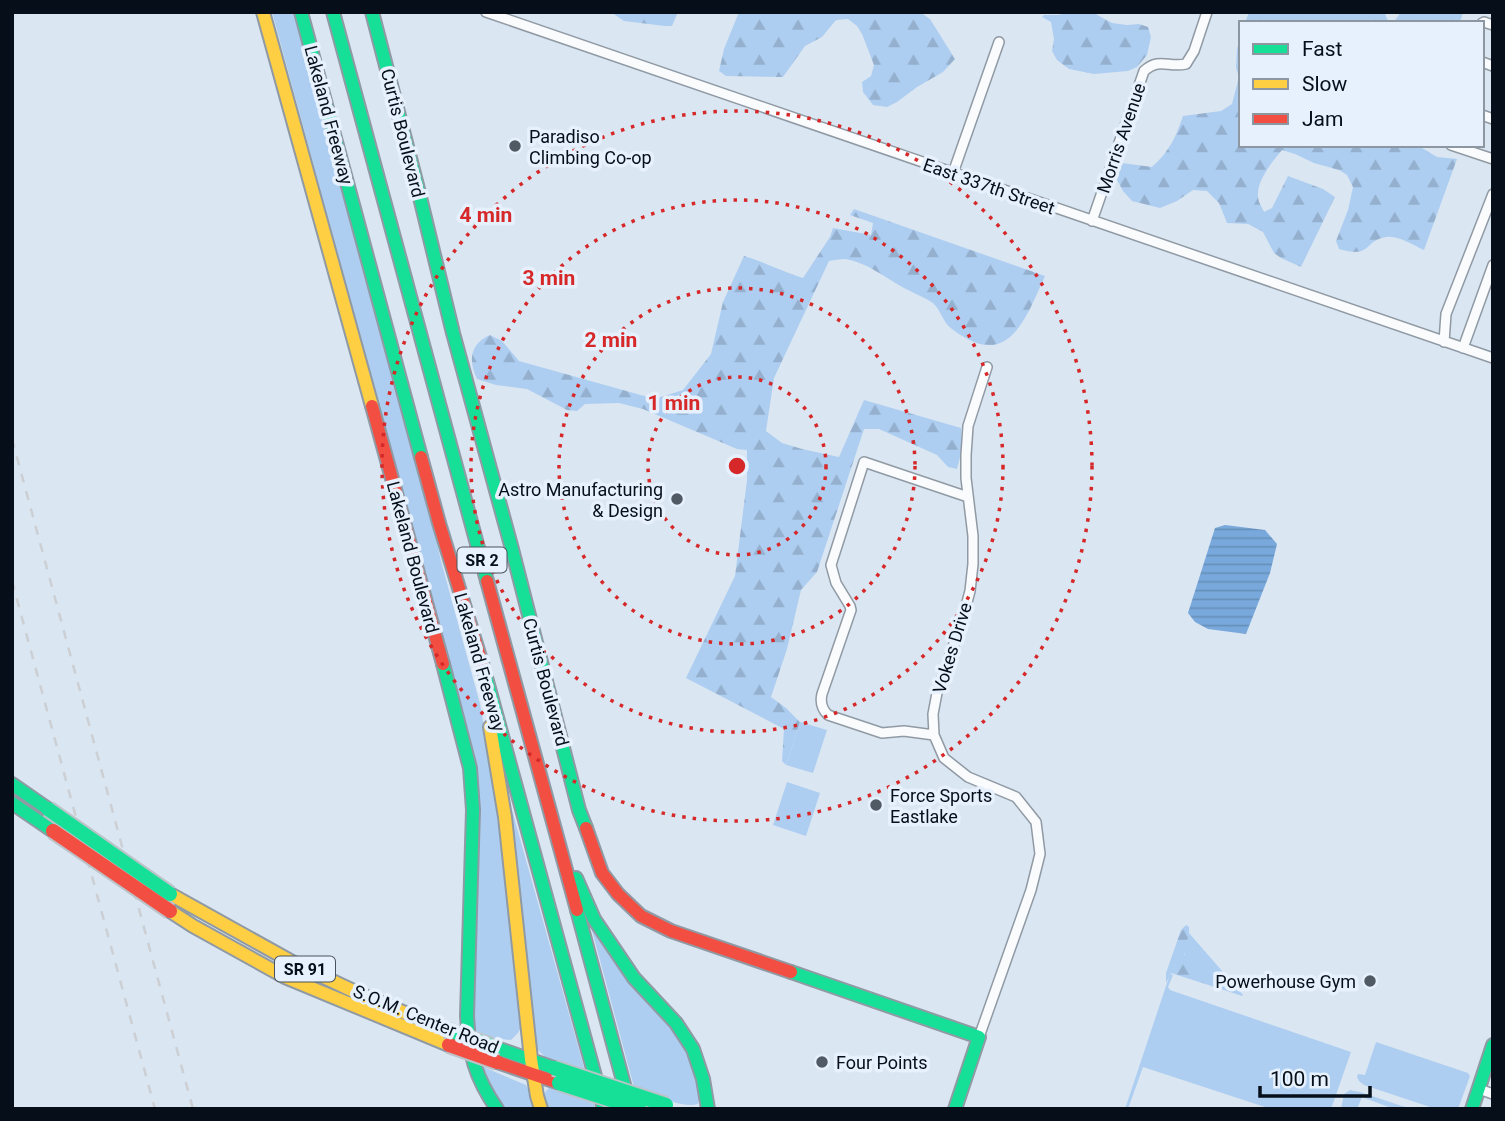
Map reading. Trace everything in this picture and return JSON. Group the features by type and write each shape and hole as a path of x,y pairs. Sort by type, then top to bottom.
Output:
{"main road":[{"name":"Lakeland Boulevard","path":"263,12 470,768 473,810 469,1045 477,1071 497,1109"},
{"name":"Lakeland Freeway","path":"301,12 439,523 481,660 604,1109"},
{"name":"Lakeland Freeway","path":"332,12 630,1109"},
{"name":"Curtis Boulevard","path":"372,12 453,333 579,810 602,873 618,894 641,916 671,931 979,1037"},
{"path":"481,660 484,700 505,817 531,1059 541,1109"},
{"name":"S.O.M. Center Road","path":"12,784 170,894 314,973 446,1030 672,1107"},
{"name":"S.O.M. Center Road","path":"12,803 193,926 285,977 449,1045 639,1109"},
{"path":"554,827 594,919 634,978 676,1023 693,1049 703,1079 708,1109"},
{"path":"955,1109 979,1037"},
{"path":"1472,1109 1486,1091 1493,1045"}],"street":[{"name":"East 337th Street","path":"486,12 1493,358"},
{"name":"Morris Avenue","path":"1092,221 1144,71 1152,64 1161,62 1177,66 1186,64 1194,51 1207,12"},
{"path":"953,173 999,43"},
{"path":"1457,147 1493,159"},
{"path":"1444,342 1446,314 1493,194"},
{"path":"1463,348 1493,265"},
{"name":"Vokes Drive","path":"934,735 933,714 937,693 970,591 973,537 966,457 968,426 987,366"},
{"path":"968,497 864,462 831,565 836,583 850,610 821,701 828,715 882,733 904,731 934,735 944,758 968,777 1016,797 1036,822 1040,854 1031,890 979,1037"}],"green space":[{"path":"272,12 296,12 423,481 441,561 480,704 493,779 521,1027 511,1040 493,1038 472,1029 468,733"},
{"path":"611,12 678,12 672,26 665,26 624,21"},
{"path":"739,12 920,12 930,19 955,59 943,72 897,102 887,107 873,105 863,92 862,82 871,76 874,65 862,34 848,19 836,20 822,37 805,46 783,77 726,76 719,71 724,49"},
{"path":"1092,12 1112,23 1148,27 1151,37 1147,55 1137,67 1128,71 1094,74 1069,69 1057,60 1052,51 1054,39 1051,22 1042,17"},
{"path":"1249,12 1385,12 1389,21 1246,21"},
{"path":"1401,12 1463,12 1461,21 1394,21"},
{"path":"1239,42 1239,77 1236,68"},
{"path":"1239,77 1239,147 1420,147 1437,157 1457,159 1424,250 1395,237 1379,239 1362,251 1339,249 1336,241 1348,210 1353,187 1347,175 1282,150 1266,172 1258,190 1258,198 1264,212 1272,208 1288,176 1323,189 1335,197 1301,267 1274,253 1263,232 1248,224 1227,223 1219,203 1207,191 1193,190 1160,208 1132,201 1123,191 1116,178 1122,163 1152,167 1171,144 1183,116 1221,111 1232,104"},
{"path":"854,209 1045,276 1030,309 1012,335 1001,343 987,345 971,341 952,329 933,303 868,267 845,259 829,261 774,378 766,431 782,443 839,457 864,400 961,428 961,453 957,469 948,467 937,455 879,429 864,429 817,572 801,590 787,649 771,697 800,722 786,765 782,761 784,729 686,678 735,576 747,480 747,450 737,449 643,409 619,403 585,404 577,411 567,410 527,389 496,385 477,379 472,359 478,343 490,335 502,341 519,361 655,399 683,390 711,354 723,302 744,256 803,278 833,228 871,235 873,223 850,215"},
{"path":"800,722 827,730 813,773 786,765"},
{"path":"787,782 820,793 806,836 773,825"},
{"path":"512,810 585,1071 546,1058 537,1049 510,812"},
{"path":"587,912 684,1038 700,1093 698,1104 675,1102 634,1087"},
{"path":"1186,925 1189,927 1189,933 1184,955 1227,984 1227,991 1171,973 1166,983 1166,973 1181,930"},
{"path":"1189,933 1242,996 1227,991 1224,980 1185,957"},
{"path":"1170,974 1173,975 1168,987 1170,990 1351,1052 1331,1109 1271,1109 1143,1067 1128,1109 1125,1109"},
{"path":"1376,1042 1468,1073 1470,1076 1458,1109 1436,1109 1359,1081 1358,1074 1365,1075"},
{"path":"481,1066 526,1085 538,1109 505,1109 492,1092"},
{"path":"549,1088 594,1104 595,1109 545,1109 544,1095"},
{"path":"1350,1090 1411,1109 1394,1109 1362,1097 1357,1109 1341,1109 1344,1094"}],"shaded area":[{"path":"1225,525 1265,530 1277,544 1270,573 1246,634 1208,629 1195,622 1188,613 1215,528"}],"railway":[{"path":"12,439 193,1109"},
{"path":"12,581 155,1109"}],"traffic: fast":[{"path":"301,12 421,457"},
{"path":"333,12 487,581"},
{"path":"372,12 453,333 586,828"},
{"path":"443,664 470,768 473,810 467,1016 469,1042 478,1076 497,1109"},
{"path":"484,670 604,1109"},
{"path":"12,784 48,809"},
{"path":"12,803 53,831"},
{"path":"48,809 170,894"},
{"path":"576,878 594,919 634,978 676,1023 693,1049 703,1079 708,1109"},
{"path":"577,910 629,1103"},
{"path":"791,972 979,1037 955,1109"},
{"path":"446,1030 491,1046"},
{"path":"1472,1109 1493,1045"},
{"path":"491,1046 554,1068"},
{"path":"554,1068 666,1105"},
{"path":"559,1083 639,1109"}],"traffic: slow":[{"path":"263,12 372,406"},
{"path":"490,727 505,817 531,1059 541,1109"},
{"path":"170,894 294,963 446,1030"},
{"path":"170,911 285,977 449,1045"}],"traffic: jam":[{"path":"372,406 443,664"},
{"path":"421,457 484,670"},
{"path":"487,581 577,910"},
{"path":"586,828 602,873 618,894 641,916 671,931 791,972"},
{"path":"53,831 170,911"},
{"path":"449,1045 497,1062"},
{"path":"497,1062 559,1083"}],"place":[{"name":"Paradiso Climbing Co-op","path":"515,146"},
{"name":"Astro Manufacturing & Design","path":"677,499"},
{"name":"Force Sports Eastlake","path":"876,805"},
{"name":"Powerhouse Gym","path":"1370,981"},
{"name":"Four Points","path":"822,1062"}]}
